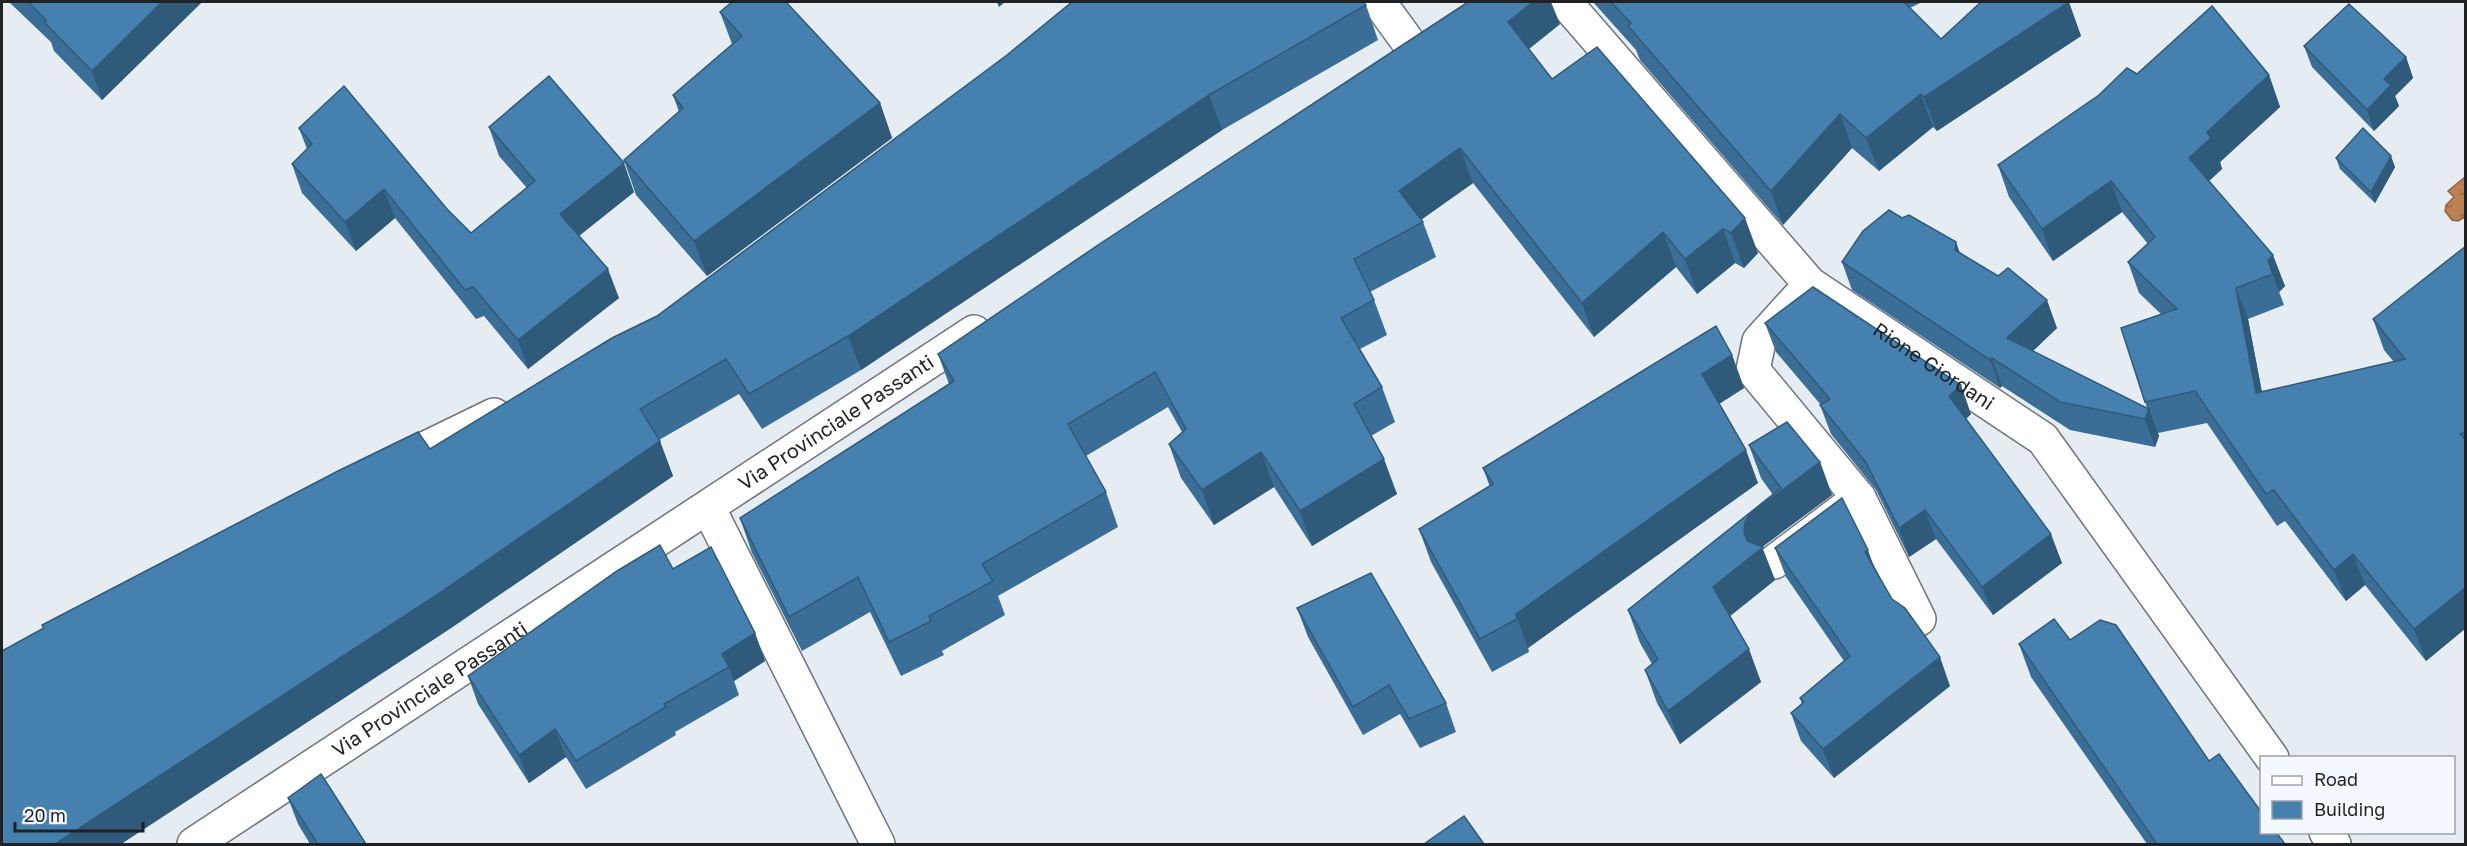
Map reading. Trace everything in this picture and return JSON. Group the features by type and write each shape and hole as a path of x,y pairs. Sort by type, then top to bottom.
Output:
{"street":[{"path":"1379,2 1411,46"},
{"name":"Rione Giordani","path":"1565,2 1810,284 2043,439 2271,756"},
{"path":"1381,65 1440,27"},
{"path":"1810,284 1758,341 1753,370 1859,498 1919,619"},
{"name":"Via Provinciale Passanti","path":"194,844 994,318"},
{"path":"360,480 520,402"},
{"path":"1774,562 1859,498"},
{"path":"708,507 878,844"}],"water":[{"path":"2465,177 2465,217 2458,221 2452,220 2445,211 2446,205 2454,197 2448,191"}],"building":[{"path":"28,2 162,2 92,71 44,22 46,20"},
{"path":"732,2 786,2 880,103 694,241 624,160 683,108 673,95 742,36 720,12"},
{"path":"1072,2 1363,2 1366,5 1209,95 848,336 749,394 726,359 640,409 660,441 438,594 55,844 2,844 2,651 44,628 42,625 338,471 418,432 430,449 612,338 657,316 1007,55"},
{"path":"1468,2 1533,2 1508,22 1552,79 1597,47 1745,218 1731,233 1723,229 1685,259 1663,232 1582,303 1460,148 1399,191 1423,222 1354,259 1374,300 1341,318 1382,387 1354,404 1384,459 1300,511 1261,452 1202,490 1169,444 1186,429 1155,372 1068,424 1106,492 982,564 993,581 929,616 931,621 889,642 858,577 789,617 740,518 954,381 938,354 1101,243"},
{"path":"1611,2 1904,2 1941,39 1981,2 2069,2 1924,97 1921,94 1866,138 1840,114 1771,191 1628,26 1631,23"},
{"path":"2349,4 2406,57 2384,79 2391,85 2367,110 2304,46"},
{"path":"2212,6 2269,75 2207,132 2211,138 2189,158 2273,255 2268,261 2273,274 2236,288 2256,393 2405,359 2373,319 2466,246 2466,432 2460,434 2466,440 2466,587 2414,629 2353,554 2334,570 2274,490 2266,494 2195,391 2145,402 2121,328 2177,309 2128,262 2155,237 2111,181 2042,229 1998,165 2099,95 2127,68 2137,74"},
{"path":"549,76 624,163 560,214 608,269 518,340 473,287 465,290 384,189 345,222 292,164 312,144 299,128 344,86 447,209 471,233 535,181 489,127"},
{"path":"2363,128 2391,156 2371,192 2336,158"},
{"path":"1889,210 1902,218 1909,215 1956,242 1955,250 1998,276 2008,268 2047,300 2007,338 2149,409 2145,419 2060,402 1992,358 1990,360 1842,262 1863,231"},
{"path":"1813,287 1961,385 1949,396 2051,534 1982,587 1925,510 1899,528 1865,461 1820,405 1830,399 1765,323"},
{"path":"1716,326 1732,355 1702,374 1746,450 1516,614 1517,619 1480,639 1419,529 1493,484 1483,468"},
{"path":"1787,422 1820,462 1750,514 1745,522 1744,532 1747,541 1763,547 1713,587 1749,649 1668,711 1645,670 1658,659 1628,610 1781,488 1749,445"},
{"path":"1842,498 1868,550 1865,552 1892,599 1905,608 1940,657 1823,749 1791,713 1804,702 1800,698 1850,656 1775,548"},
{"path":"660,545 673,569 711,547 755,633 722,654 729,667 664,704 666,707 576,761 555,729 519,755 468,676 617,571"},
{"path":"1371,573 1446,703 1409,719 1389,685 1353,707 1297,608"},
{"path":"2054,619 2070,640 2100,620 2116,625 2209,761 2219,754 2260,810 2260,834 2278,834 2285,844 2157,844 2019,644"},
{"path":"321,774 366,844 318,844 288,798"},
{"path":"1464,816 1484,844 1424,844"}]}
